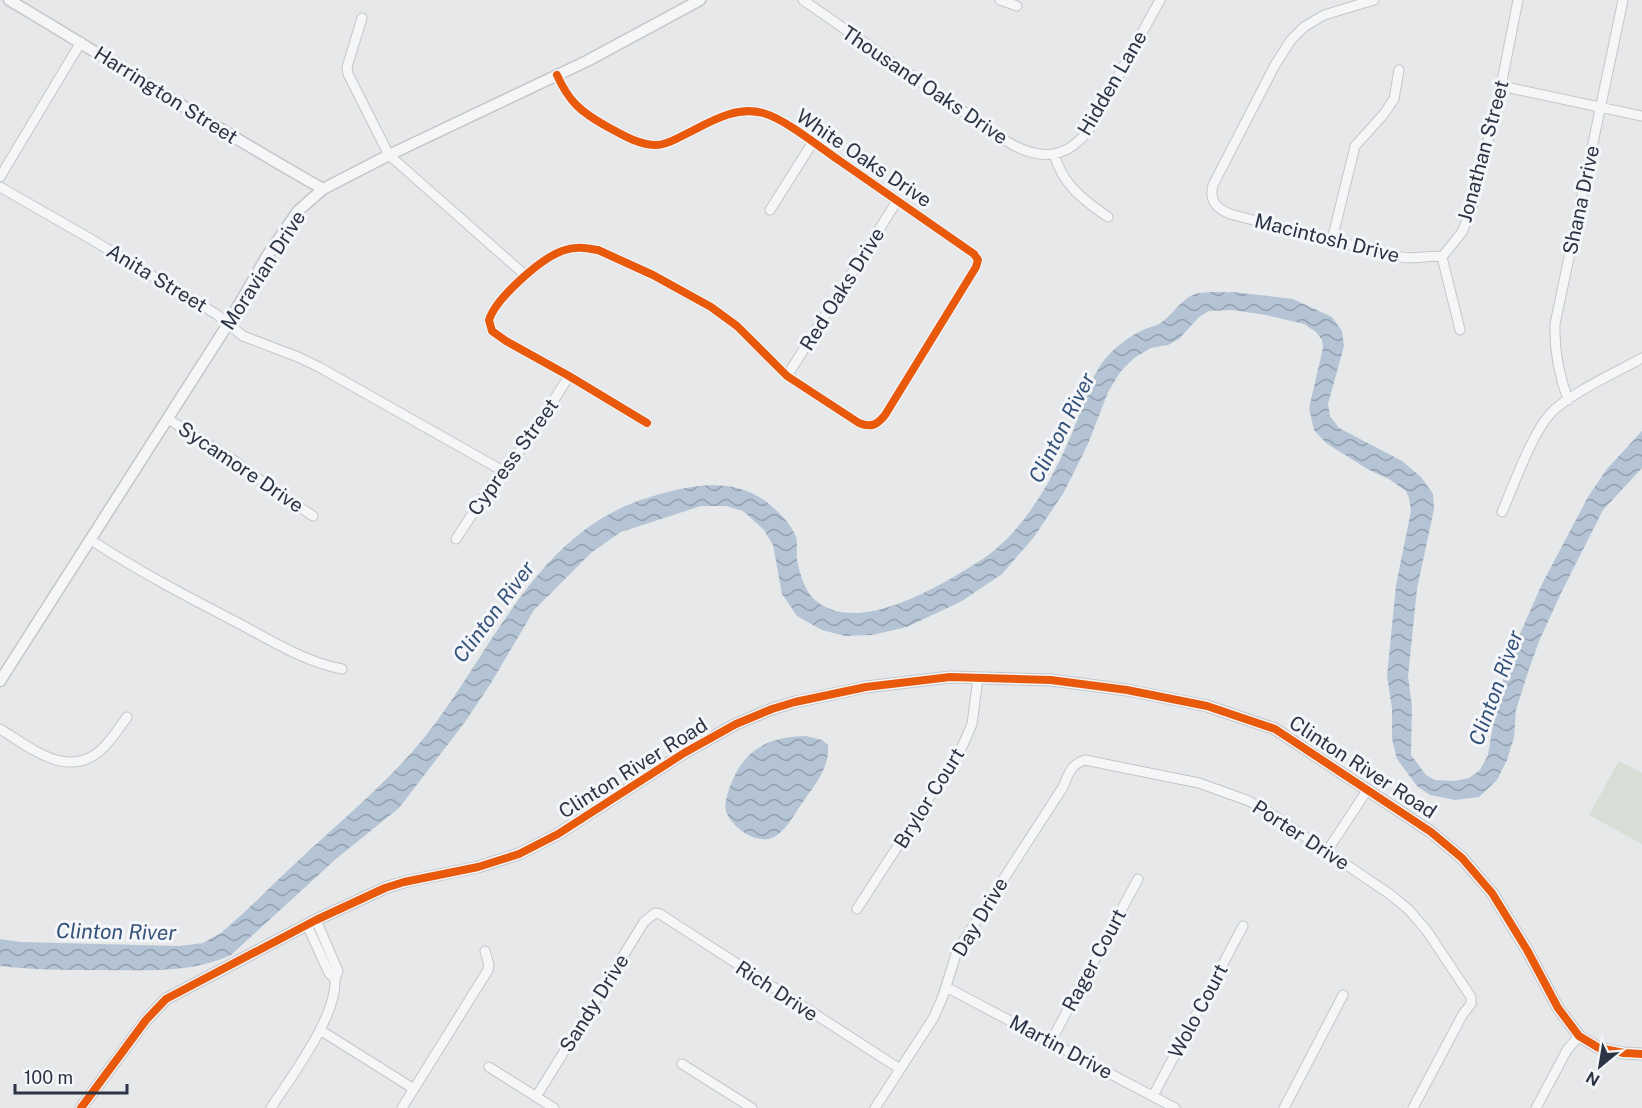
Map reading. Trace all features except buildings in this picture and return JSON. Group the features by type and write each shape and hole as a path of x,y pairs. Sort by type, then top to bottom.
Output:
{"street":[{"name":"Harrington Street","path":"9,0 323,189"},
{"name":"Moravian Drive","path":"0,681 228,324 267,256 298,211 323,189 388,155 587,61 700,0"},
{"name":"Thousand Oaks Drive","path":"803,0 1012,145 1030,153 1054,154"},
{"path":"1000,0 1017,6 1011,0"},
{"name":"Hidden Lane","path":"1054,154 1072,147 1088,131 1160,0"},
{"name":"Macintosh Drive","path":"1374,0 1324,15 1304,27 1292,40 1275,65 1213,185 1211,195 1214,204 1230,214 1404,257 1422,259 1442,257"},
{"name":"Jonathan Street","path":"1442,257 1462,232 1469,219 1501,86 1518,0"},
{"name":"Shana Drive","path":"1568,400 1558,366 1556,324 1623,0"},
{"path":"362,18 347,67 348,74 388,155 525,275"},
{"path":"0,177 81,42"},
{"path":"1332,240 1355,146 1390,105 1396,90 1399,70"},
{"name":"White Oaks Drive","path":"557,75 567,96 582,112 616,132 654,145 668,143 726,115 750,111 771,117 813,142 974,254 978,262 885,415 873,426 859,423 787,376"},
{"path":"1501,86 1642,116"},
{"path":"770,210 813,142"},
{"path":"1054,154 1060,172 1069,186 1108,217"},
{"name":"Anita Street","path":"0,187 99,243 216,314 235,332 319,367 503,471"},
{"name":"Red Oaks Drive","path":"787,376 897,201"},
{"path":"647,423 496,335 489,327 490,315 525,275 547,258 569,248 583,247 607,253 711,307 737,326 787,376"},
{"path":"1442,257 1460,330"},
{"path":"1503,512 1542,425 1550,414 1568,400 1642,358"},
{"name":"Cypress Street","path":"456,539 482,497 528,441 569,376"},
{"name":"Sycamore Drive","path":"168,419 238,463 268,487 314,516"},
{"path":"91,540 134,569 283,647 322,665 342,669"},
{"name":"Clinton River Road","path":"81,1108 146,1020 166,999 312,923 385,888 478,867 519,854 558,834 684,753 736,724 772,709 822,696 893,683 950,677 1075,682 1138,692 1207,706 1275,729 1431,832 1473,868 1501,907 1558,1008 1580,1036 1599,1048 1613,1052 1642,1054"},
{"name":"Brylor Court","path":"857,909 963,745 972,724 978,678"},
{"path":"0,729 50,759 63,762 83,759 99,752 127,717"},
{"name":"Porter Drive","path":"1078,762 1091,761 1220,789 1258,806 1391,894 1409,910 1427,931 1471,997 1471,1004 1463,1014 1413,1108"},
{"name":"Day Drive","path":"875,1108 934,1017 957,951 1063,787 1070,771 1078,762"},
{"path":"1327,851 1368,789"},
{"name":"Rager Court","path":"1051,1041 1138,879"},
{"name":"Rich Drive","path":"655,913 660,914 900,1069"},
{"name":"Sandy Drive","path":"536,1097 644,922 655,913"},
{"path":"271,1108 320,1030 336,991 335,979 329,973 312,923"},
{"name":"Wolo Court","path":"1153,1096 1243,926"},
{"path":"402,1108 488,970 485,951"},
{"name":"Martin Drive","path":"946,987 1175,1108"},
{"path":"1284,1108 1343,995"},
{"path":"320,1030 414,1089"},
{"path":"1536,1108 1567,1050 1580,1036"},
{"path":"682,1064 752,1108"},
{"path":"489,1067 554,1108"}],"shaded area":[{"path":"1619,761 1642,773 1642,844 1589,815"}],"water":[{"path":"1233,292 1293,299 1332,317 1342,331 1344,346 1328,404 1330,416 1339,428 1402,461 1421,477 1433,494 1434,509 1417,589 1408,676 1412,707 1411,755 1426,775 1435,780 1454,781 1469,778 1480,770 1488,755 1496,707 1508,661 1542,584 1588,497 1606,470 1642,431 1642,468 1603,510 1562,591 1529,669 1516,710 1514,737 1507,760 1497,780 1479,797 1455,800 1430,795 1417,786 1397,759 1392,739 1392,708 1387,676 1396,585 1411,511 1406,491 1326,443 1314,430 1309,408 1323,348 1322,340 1316,332 1304,324 1266,315 1232,310 1209,311 1199,317 1179,339 1168,345 1151,348 1134,358 1121,371 1108,392 1088,444 1064,492 1034,537 1002,574 962,601 907,627 872,635 845,636 822,630 797,616 782,594 773,545 764,530 743,511 726,506 701,506 621,532 592,552 534,610 465,722 399,808 337,858 231,955 199,965 166,970 61,970 0,966 0,939 20,942 179,946 203,943 221,933 372,793 413,751 440,717 514,606 541,572 571,541 606,516 647,498 678,489 710,485 741,489 755,495 777,511 791,528 796,537 797,559 805,585 813,598 830,609 851,613 873,611 920,595 942,584 994,550 1023,521 1056,468 1073,431 1090,384 1109,355 1134,335 1163,322 1195,294"},
{"path":"806,736 822,740 828,745 828,754 815,785 789,823 774,837 767,839 753,837 739,829 726,811 726,801 731,784 743,761 751,753 770,742"}],"cycle path":[{"path":"557,75 571,99 583,111 624,136 649,145 670,142 711,121 731,114 752,111 772,116 803,134 974,254 978,260 976,267 885,415 870,425 859,423 787,376 737,326 711,307 653,275 598,250 585,248 565,250 545,260 521,279 493,311 489,320 492,331 647,423"},
{"path":"81,1108 146,1020 166,999 316,920 385,888 478,867 519,854 558,834 684,753 736,724 772,709 866,687 950,677 1051,680 1127,690 1207,706 1275,729 1431,832 1462,858 1492,893 1527,950 1558,1008 1579,1036 1599,1048 1642,1054"}],"water label":[{"name":"Clinton River","path":"1062,428"},
{"name":"Clinton River","path":"494,612"},
{"name":"Clinton River","path":"1496,688"},
{"name":"Clinton River","path":"116,932"}]}
